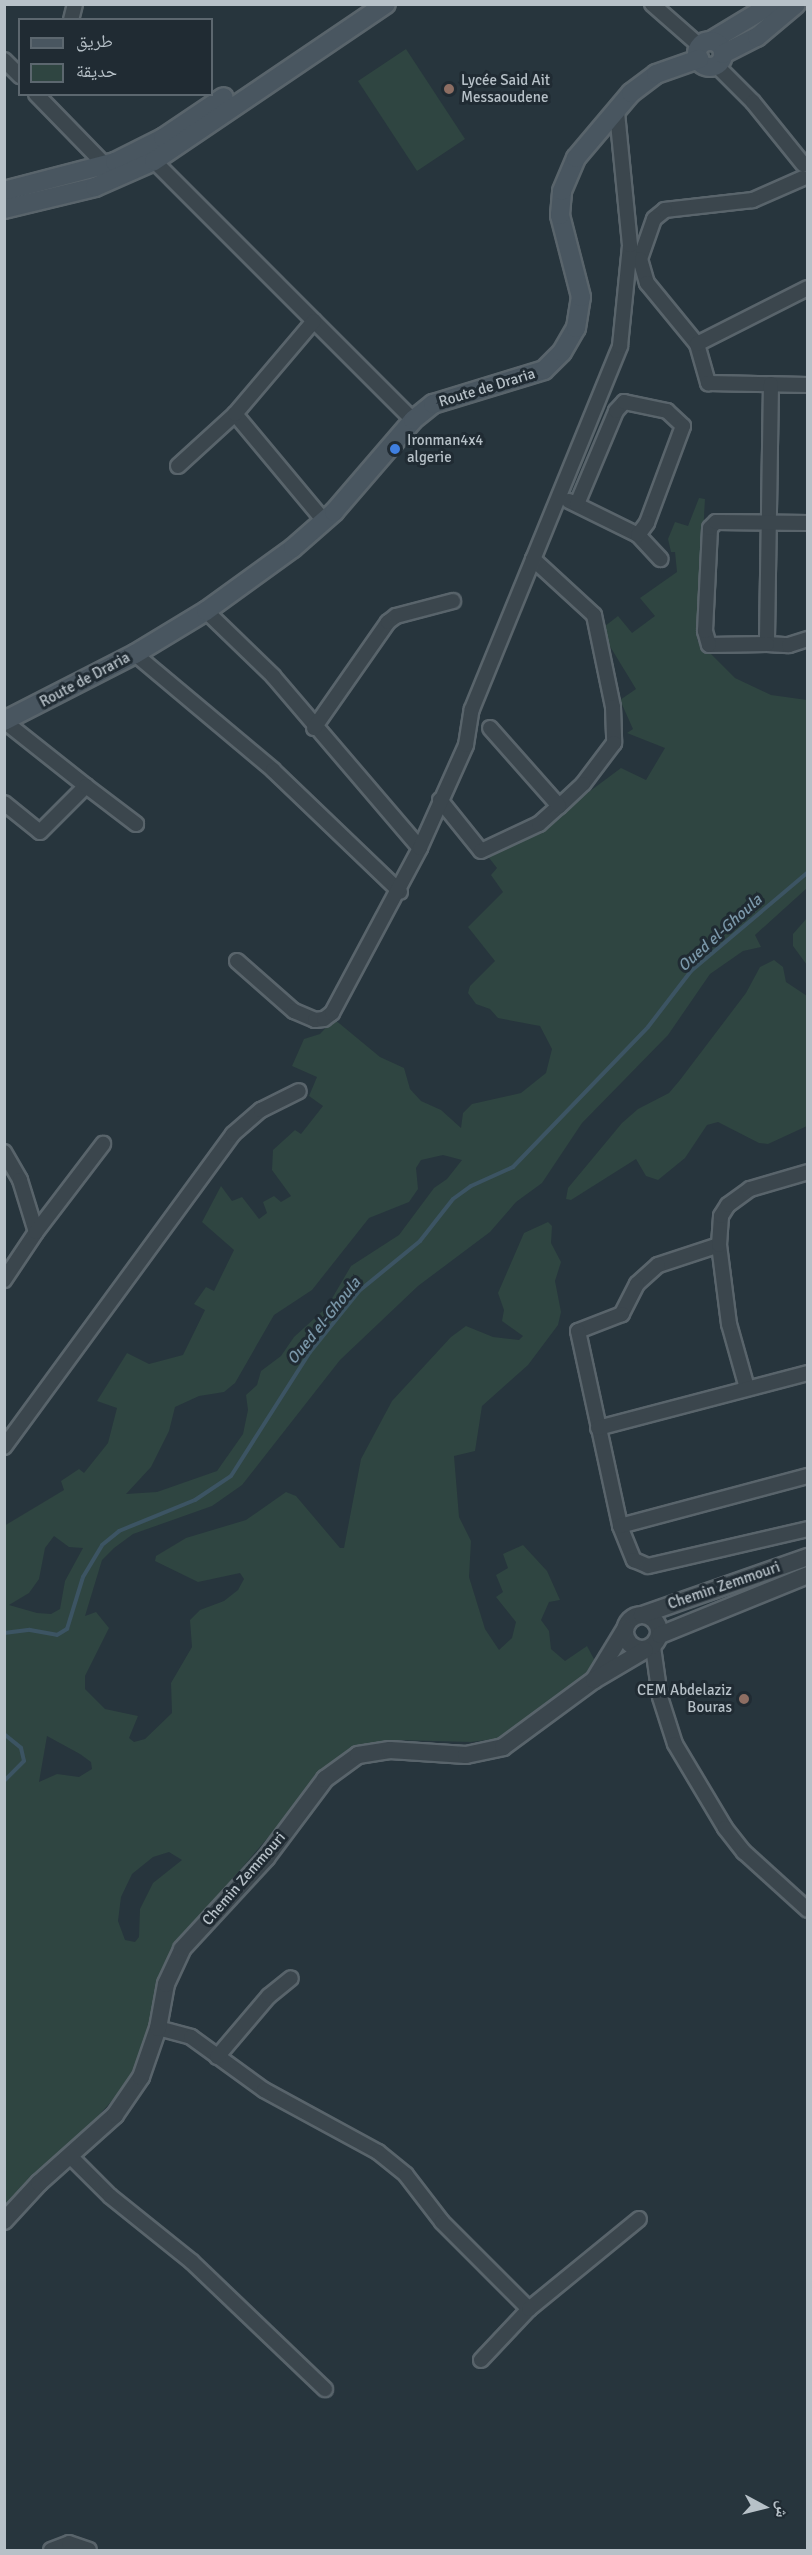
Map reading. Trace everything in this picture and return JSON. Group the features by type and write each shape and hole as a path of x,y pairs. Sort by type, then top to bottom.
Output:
{"main road":[{"path":"4,191 105,166 163,138 363,4"},
{"path":"4,209 95,186 154,161 386,4"},
{"path":"710,53 772,4"},
{"path":"710,53 757,37 796,4"},
{"name":"Route de Draria","path":"4,721 135,654 206,611 324,521 377,466 413,420 433,405 544,370 562,352 576,328 581,297 560,215 562,191 576,158 617,113 631,93 657,74 710,53"}],"street":[{"path":"652,4 710,53 753,102 805,171 753,200 676,206 654,219 641,248 642,272 659,300 697,344 708,383 807,385"},
{"path":"4,60 18,74"},
{"path":"38,96 105,166"},
{"path":"50,109 53,96"},
{"path":"237,961 294,1011 315,1020 324,1019 332,1013 400,892 420,848 466,745 472,709 620,346 626,314 630,245 617,113"},
{"path":"154,161 413,420"},
{"path":"697,344 807,288"},
{"path":"178,466 235,414 314,321"},
{"path":"767,644 771,384"},
{"path":"577,504 616,411 624,402 667,411 683,426 647,523 638,535"},
{"path":"235,414 324,521"},
{"path":"559,496 638,535 660,559"},
{"path":"807,523 769,520 716,522 710,528 705,631 709,645 714,647 789,645 807,639"},
{"path":"440,800 481,851 539,824 583,784 614,743 612,707 594,615 533,559"},
{"path":"314,728 388,622 396,616 453,601"},
{"path":"206,611 273,676 314,728 420,848"},
{"path":"135,654 273,770 400,892"},
{"path":"4,721 136,824"},
{"path":"490,728 559,807"},
{"path":"4,804 40,832 86,786"},
{"path":"4,1447 233,1134 261,1110 299,1091"},
{"path":"4,1280 36,1232 103,1144"},
{"path":"4,1152 20,1180 36,1232"},
{"path":"747,1389 729,1324 719,1245 721,1216 728,1205 750,1189 807,1172"},
{"path":"719,1245 658,1265 637,1284 622,1314 579,1328 620,1526 634,1560 648,1566 807,1529"},
{"path":"598,1428 807,1373"},
{"path":"620,1526 807,1476"},
{"name":"Chemin Zemmouri","path":"594,1680 631,1619 807,1557"},
{"name":"Chemin Zemmouri","path":"4,2221 39,2183 71,2157 115,2115 141,2077 158,2028 166,1984 182,1948 266,1858 325,1779 358,1755 379,1751 466,1755 491,1751 514,1741 594,1680 652,1644 807,1575"},
{"path":"642,1615 653,1618 652,1644 660,1696 675,1744 737,1844 807,1910"},
{"path":"625,1629 627,1642 652,1644"},
{"path":"217,2057 269,1996 291,1978"},
{"path":"158,2028 191,2037 264,2090 378,2152 406,2175 442,2222 529,2309"},
{"path":"71,2157 111,2196 192,2262 325,2389"},
{"path":"481,2360 529,2309 639,2219"},
{"path":"51,2550 69,2543 89,2550"}],"green space":[{"path":"406,49 465,139 417,171 358,81"},
{"path":"699,498 705,499 697,640 735,678 771,695 807,700 807,888 755,935 761,947 743,951 710,974 668,1035 582,1123 542,1183 516,1202 490,1232 418,1286 340,1360 242,1485 212,1506 133,1534 102,1560 85,1616 96,1612 109,1628 85,1676 85,1689 105,1709 138,1716 129,1738 134,1742 145,1739 172,1713 171,1683 192,1647 190,1620 200,1610 224,1601 238,1590 244,1579 240,1573 198,1582 155,1561 156,1556 186,1538 246,1520 286,1492 296,1496 340,1548 344,1548 361,1459 392,1401 451,1337 466,1326 493,1337 519,1340 523,1336 502,1321 504,1310 498,1293 524,1233 548,1222 552,1226 551,1243 561,1262 555,1281 561,1312 558,1325 528,1365 482,1406 475,1451 454,1456 459,1517 471,1541 469,1577 485,1629 499,1650 512,1638 516,1622 496,1597 503,1592 496,1575 508,1568 503,1554 523,1545 547,1571 560,1600 549,1602 541,1620 549,1631 551,1649 565,1661 587,1646 596,1663 552,1704 502,1738 471,1742 396,1740 366,1744 332,1762 195,1923 134,2076 65,2153 4,2206 4,1526 64,1490 61,1481 79,1469 84,1473 108,1443 117,1408 97,1401 127,1353 149,1364 183,1355 205,1310 194,1304 206,1287 214,1291 234,1250 202,1222 221,1186 232,1201 242,1197 259,1219 267,1213 263,1202 274,1196 281,1202 291,1196 272,1170 273,1150 295,1130 301,1134 323,1106 309,1096 317,1077 292,1066 304,1039 320,1034 334,1019 380,1057 404,1068 410,1089 421,1101 441,1110 461,1128 463,1113 472,1104 521,1093 546,1073 552,1049 540,1026 498,1018 490,1009 476,1004 468,993 470,986 495,961 468,927 503,892 491,875 497,868 486,854 558,815 621,768 646,780 665,748 627,733 633,729 620,700 636,689 600,630 618,616 632,633 655,616 640,598 677,572 675,552 671,552 668,539 675,522 688,526","holes":["443,1155 462,1160 447,1179 434,1188 399,1235 351,1266 327,1307 294,1337 281,1356 261,1371 257,1385 246,1395 248,1410 243,1434 217,1471 157,1492 126,1494 151,1467 169,1431 175,1407 199,1396 224,1392 235,1383 274,1315 312,1290 369,1218 409,1202 418,1189 416,1168 421,1160","54,1536 69,1547 83,1548 65,1581 60,1609 51,1614 37,1613 9,1605 29,1593 39,1579 45,1548","47,1736 91,1762 92,1769 79,1777 57,1774 39,1782","169,1852 182,1860 153,1883 140,1909 139,1937 135,1942 125,1940 118,1921 121,1897 132,1874 153,1857"]},
{"path":"807,918 807,965 793,946 793,934"},
{"path":"774,960 783,967 786,982 807,996 807,1126 768,1144 759,1143 718,1122 707,1125 685,1158 658,1180 646,1176 636,1159 571,1200 566,1199 568,1188 622,1123 638,1109 669,1093 746,993 760,967"}],"waterway":[{"name":"Oued el-Ghoula","path":"4,1633 30,1630 57,1635 67,1629 83,1577 102,1545 119,1531 195,1500 231,1476 310,1352 359,1291 420,1241 453,1199 471,1186 513,1167 648,1027 691,971 808,872"},
{"name":"Oued el-Ghoula","path":"4,1734 21,1748 24,1761 4,1781"}],"place":[{"name":"Lycée Said Ait Messaoudene","path":"449,89"},
{"name":"Ironman4x4 algerie","path":"395,449"},
{"name":"CEM Abdelaziz Bouras","path":"744,1699"}]}
